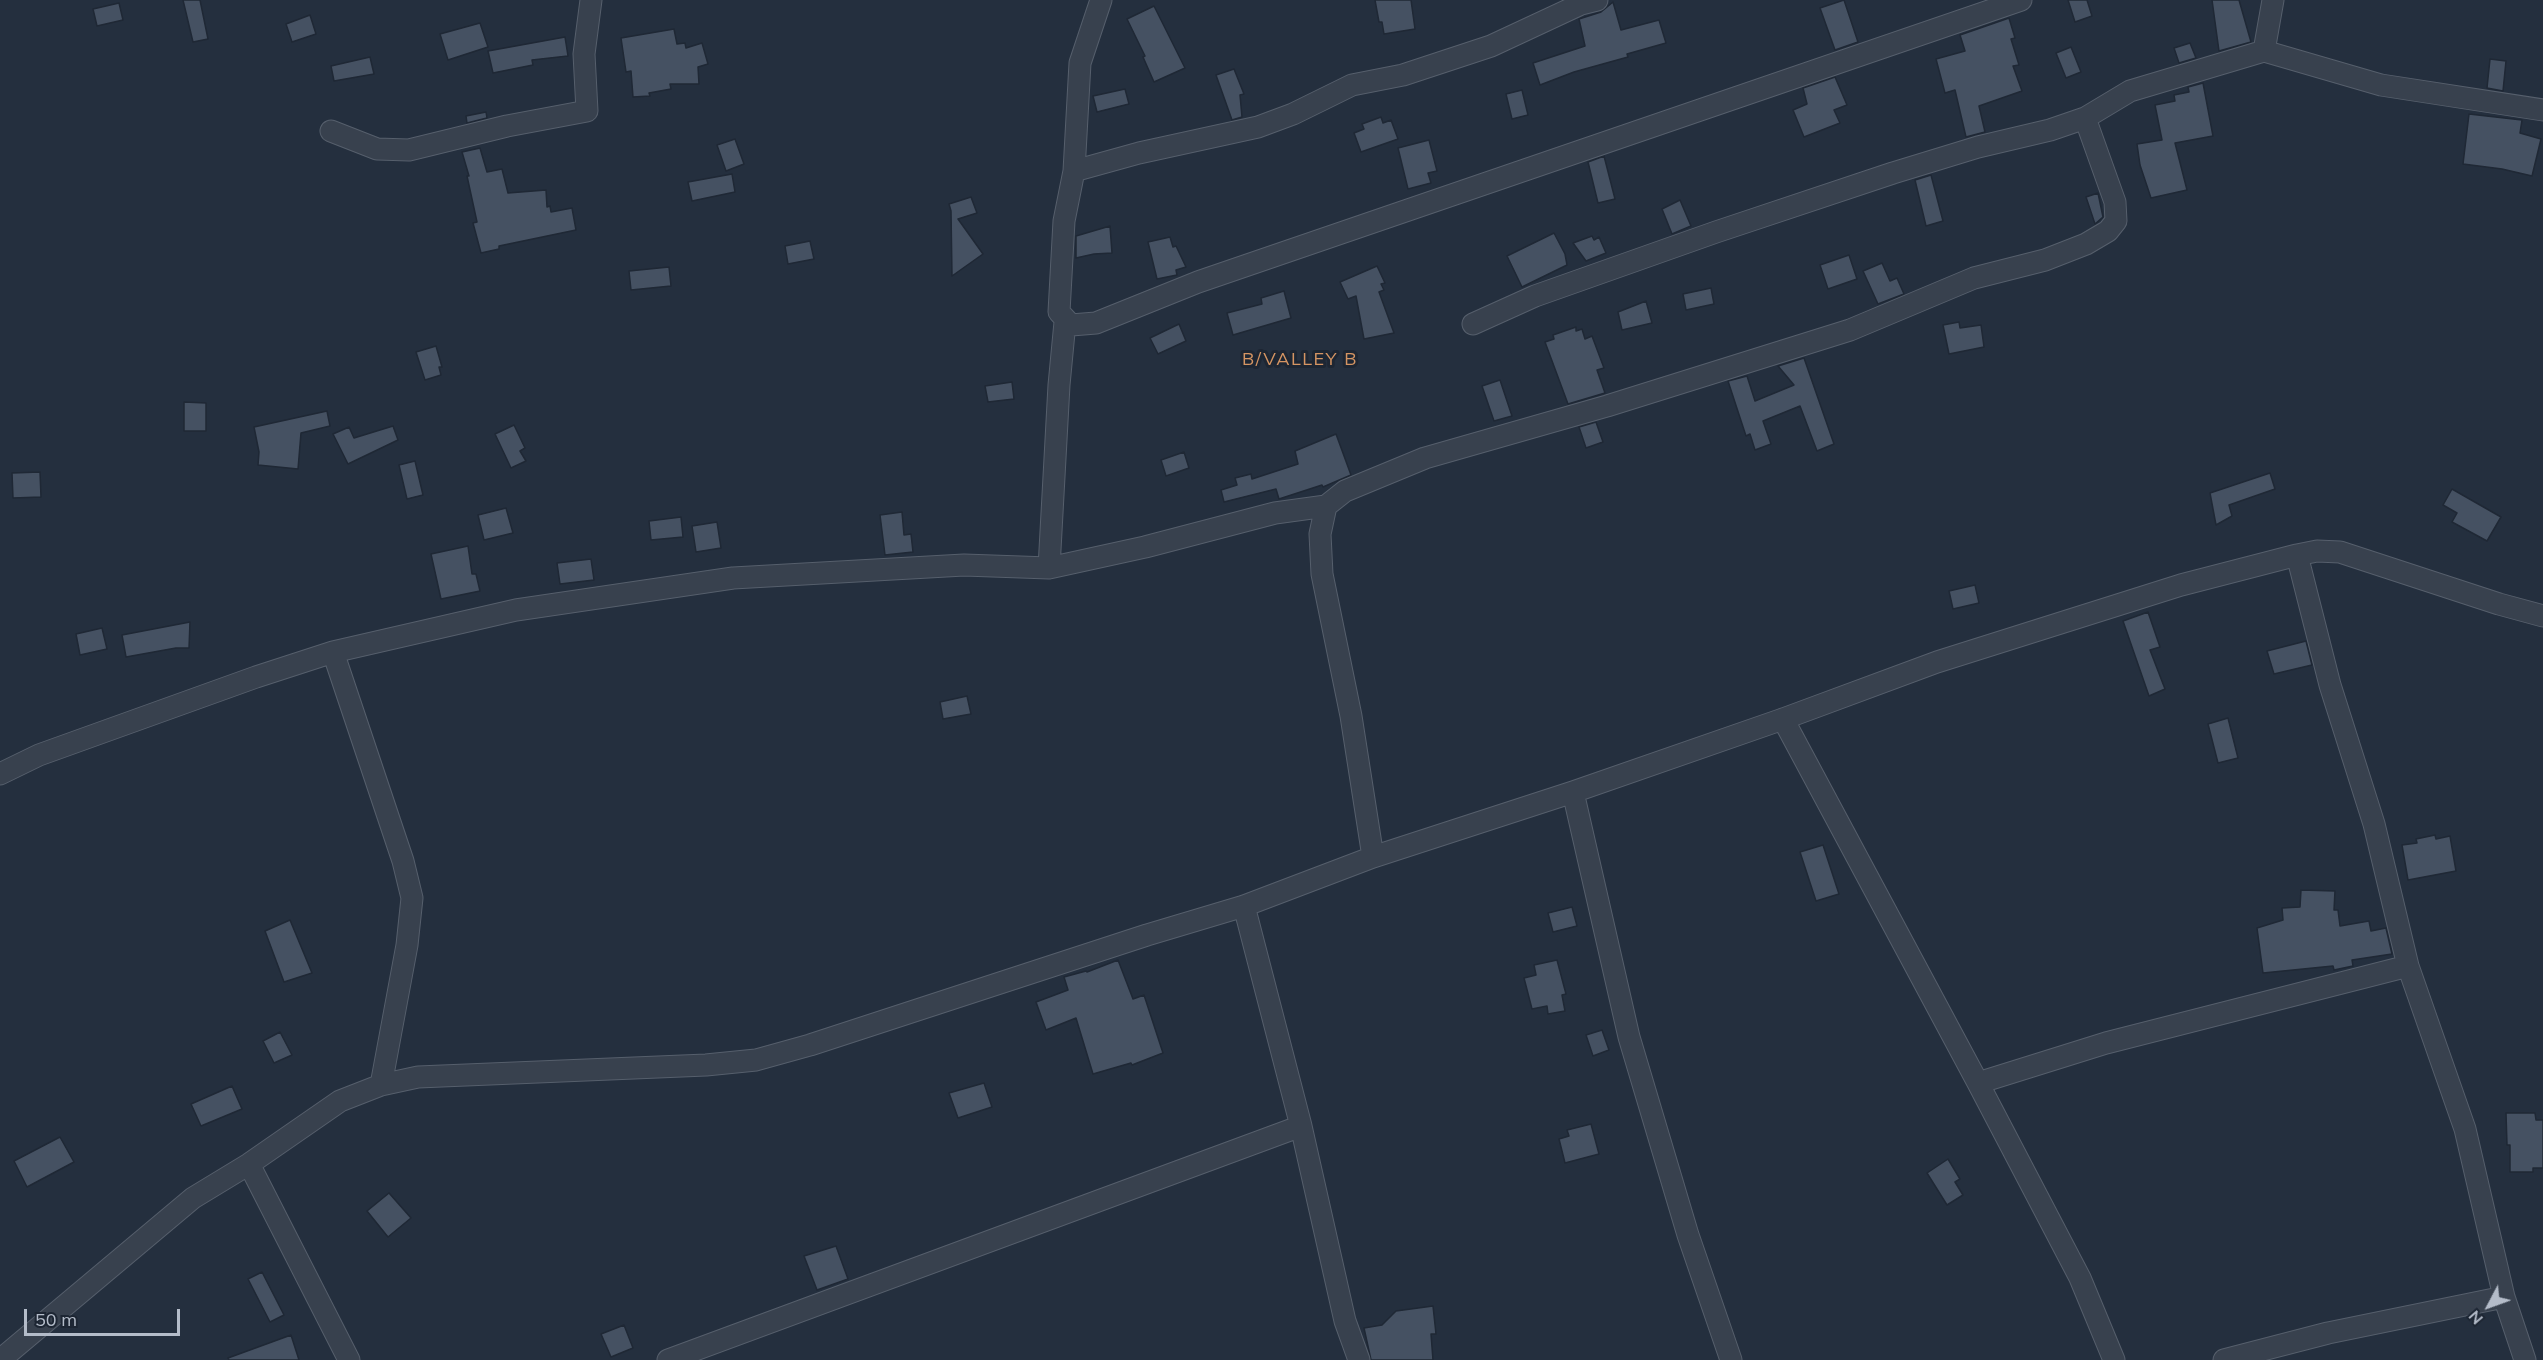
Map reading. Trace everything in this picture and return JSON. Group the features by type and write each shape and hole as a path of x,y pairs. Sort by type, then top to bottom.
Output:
{"street":[{"path":"331,131 377,149 409,150 507,126 587,111 584,54 591,0"},
{"path":"1101,0 1080,63 1074,171 1064,221 1059,312 1065,322 1071,325 1096,323 1198,282 2021,0"},
{"path":"1074,171 1139,153 1258,127 1293,114 1352,85 1403,75 1491,46 1571,8 1597,0"},
{"path":"2264,51 2273,0"},
{"path":"1473,324 1535,296 1716,232 1978,147 2050,130 2085,118 2130,91 2264,51 2381,85 2543,110"},
{"path":"0,774 39,755 256,676 333,651 516,610 733,578 964,565 1049,568 1144,547 1275,513 1326,506 1345,491 1425,458 1607,406 1850,330 1974,278 2044,260 2086,244 2108,231 2116,221 2115,202 2085,118"},
{"path":"1049,568 1059,385 1065,322"},
{"path":"1326,506 1320,534 1322,574 1351,716 1373,857"},
{"path":"0,1360 194,1198 249,1164 340,1101 381,1085 418,1077 706,1065 756,1060 810,1045 1147,935 1244,906 1373,857 1573,792 1783,719 1948,658 2181,585 2297,555 2317,551 2340,552 2543,616"},
{"path":"2297,555 2330,685 2374,825 2408,966 2465,1129 2504,1297 2525,1360"},
{"path":"333,651 403,861 412,898 407,945 381,1085"},
{"path":"1783,719 1978,1083 2079,1278 2114,1360"},
{"path":"1573,792 1629,1037 1688,1235 1731,1360"},
{"path":"1244,906 1301,1126 1345,1321 1359,1360"},
{"path":"1978,1083 2106,1043 2408,966"},
{"path":"668,1360 1301,1126"},
{"path":"249,1164 349,1360"},
{"path":"2224,1360 2328,1333 2504,1297"}],"building":[{"path":"183,0 200,0 208,39 193,42"},
{"path":"1375,0 1411,0 1415,29 1384,34"},
{"path":"1844,0 1858,42 1835,50 1820,8"},
{"path":"2068,0 2087,0 2092,16 2075,22"},
{"path":"2212,0 2239,0 2251,42 2219,51"},
{"path":"1613,2 1621,30 1659,20 1666,43 1627,54 1628,57 1574,72 1540,85 1533,63 1585,46 1579,19 1601,12"},
{"path":"119,3 123,20 97,26 93,9"},
{"path":"1154,6 1185,68 1154,82 1143,57 1145,56 1127,19"},
{"path":"310,15 316,34 292,42 286,24"},
{"path":"2009,18 2015,38 2011,39 2019,65 2013,66 2022,91 1979,106 1985,132 1966,137 1955,90 1945,93 1936,59 1965,51 1960,35"},
{"path":"480,23 488,47 448,60 440,34"},
{"path":"674,29 677,44 685,43 686,48 702,43 708,64 698,67 699,84 670,84 671,89 649,93 650,96 633,97 631,71 626,72 621,38"},
{"path":"565,37 568,56 532,60 533,65 493,73 488,51"},
{"path":"2190,43 2196,58 2179,63 2174,48"},
{"path":"2071,47 2081,72 2066,78 2056,53"},
{"path":"370,57 374,74 334,81 331,66"},
{"path":"2490,59 2506,61 2503,91 2487,88"},
{"path":"1234,69 1244,94 1240,95 1242,117 1232,120 1216,75"},
{"path":"1835,77 1847,105 1834,110 1840,123 1804,137 1793,110 1807,104 1803,88"},
{"path":"2203,83 2213,136 2175,143 2187,190 2151,198 2140,165 2137,144 2162,140 2155,105 2175,101 2174,95 2189,92 2188,87"},
{"path":"1125,89 1129,104 1097,112 1093,96"},
{"path":"1522,90 1528,115 1512,119 1506,94"},
{"path":"486,112 487,118 467,123 466,116"},
{"path":"2469,114 2522,120 2520,133 2541,139 2532,176 2463,164"},
{"path":"1381,117 1383,123 1391,120 1398,139 1361,152 1354,133 1364,129 1362,124"},
{"path":"735,139 744,164 726,171 717,145"},
{"path":"1429,140 1437,171 1428,173 1431,183 1408,189 1398,148"},
{"path":"480,148 487,172 502,169 508,193 546,190 547,207 550,206 551,212 572,208 576,230 499,246 499,249 481,253 473,223 477,222 467,176 469,176 462,152"},
{"path":"1604,156 1615,199 1598,203 1588,162"},
{"path":"732,174 735,192 692,201 688,182"},
{"path":"1931,175 1943,221 1926,226 1915,180"},
{"path":"2098,193 2103,217 2095,224 2086,197"},
{"path":"971,197 977,213 958,219 983,254 952,276 949,204"},
{"path":"1680,200 1691,226 1672,234 1662,209"},
{"path":"1110,226 1112,253 1076,258 1076,236"},
{"path":"1554,233 1565,254 1567,265 1522,287 1507,256"},
{"path":"1592,236 1594,240 1599,237 1606,253 1586,261 1573,243"},
{"path":"1170,237 1173,247 1176,246 1186,267 1176,270 1177,275 1157,279 1148,242"},
{"path":"810,241 814,259 788,264 785,246"},
{"path":"1849,255 1857,279 1828,289 1820,265"},
{"path":"1882,263 1890,281 1897,278 1904,294 1878,304 1863,271"},
{"path":"1377,266 1385,283 1381,284 1384,290 1379,292 1394,333 1364,339 1356,296 1348,299 1340,282"},
{"path":"669,267 671,286 631,290 629,271"},
{"path":"1711,288 1714,304 1686,310 1683,294"},
{"path":"1284,291 1291,318 1233,335 1227,313 1262,304 1261,298"},
{"path":"1646,301 1652,323 1622,330 1618,312"},
{"path":"1959,322 1960,328 1981,325 1984,347 1949,354 1943,325"},
{"path":"1179,324 1186,341 1158,354 1150,338"},
{"path":"1576,327 1576,331 1582,329 1585,339 1592,336 1604,368 1597,370 1605,393 1568,404 1545,342 1554,339 1553,335"},
{"path":"436,346 442,367 439,367 441,375 425,380 416,352"},
{"path":"1804,358 1834,444 1817,451 1800,406 1763,421 1771,444 1755,450 1750,434 1746,436 1728,381 1747,376 1755,401 1794,385 1778,366"},
{"path":"1500,380 1512,416 1494,421 1482,386"},
{"path":"1012,382 1014,399 988,402 985,386"},
{"path":"184,402 206,403 206,431 184,431"},
{"path":"327,411 330,426 301,433 298,469 258,465 259,452 254,427"},
{"path":"1596,422 1603,442 1586,448 1579,427"},
{"path":"514,425 525,448 520,451 526,461 511,468 495,434"},
{"path":"393,426 398,440 348,464 333,434 349,427 354,438"},
{"path":"1336,434 1351,475 1323,487 1322,485 1279,499 1276,489 1224,502 1221,490 1237,485 1235,478 1251,474 1252,479 1298,464 1295,451"},
{"path":"1184,452 1189,468 1166,476 1161,460"},
{"path":"415,461 423,495 407,499 399,465"},
{"path":"40,472 41,497 13,498 12,473"},
{"path":"2270,473 2275,489 2229,505 2232,516 2216,525 2210,493"},
{"path":"2452,489 2501,517 2487,541 2452,522 2457,513 2443,505"},
{"path":"506,508 513,533 484,540 478,515"},
{"path":"902,512 904,535 911,534 913,552 885,555 880,515"},
{"path":"681,517 683,537 651,540 649,521"},
{"path":"717,522 721,548 696,552 692,526"},
{"path":"468,546 472,574 476,574 480,591 441,599 431,554"},
{"path":"591,559 594,580 560,584 557,563"},
{"path":"1975,585 1979,603 1953,609 1949,591"},
{"path":"2148,612 2160,647 2150,650 2165,689 2149,696 2123,621"},
{"path":"190,622 189,648 176,648 126,657 122,635"},
{"path":"102,628 107,649 80,655 76,634"},
{"path":"2306,641 2312,665 2274,674 2267,651"},
{"path":"967,696 971,714 943,719 940,702"},
{"path":"2228,718 2238,758 2218,763 2208,724"},
{"path":"2435,835 2436,839 2450,836 2456,871 2408,880 2402,845 2417,843 2416,839"},
{"path":"1823,845 1839,894 1816,901 1800,852"},
{"path":"2301,890 2335,891 2334,910 2338,910 2340,926 2369,921 2371,931 2386,928 2392,954 2352,960 2353,966 2334,970 2333,966 2263,973 2257,928 2283,920 2282,908 2300,907"},
{"path":"1572,907 1577,926 1553,932 1548,913"},
{"path":"290,920 312,973 284,982 265,931"},
{"path":"1118,960 1133,999 1144,995 1163,1053 1132,1065 1131,1063 1093,1074 1076,1018 1046,1030 1036,1002 1068,990 1064,977 1087,972"},
{"path":"1557,960 1566,994 1562,995 1565,1011 1548,1014 1547,1006 1532,1009 1524,978 1536,975 1534,965"},
{"path":"1602,1030 1609,1050 1593,1056 1586,1035"},
{"path":"280,1032 292,1055 274,1063 263,1041"},
{"path":"984,1083 992,1107 958,1118 949,1093"},
{"path":"232,1086 242,1109 201,1126 191,1104"},
{"path":"2506,1113 2535,1113 2536,1120 2543,1120 2543,1168 2533,1168 2533,1172 2510,1172 2510,1145 2507,1145"},
{"path":"1591,1124 1599,1154 1565,1163 1559,1139 1569,1136 1567,1130"},
{"path":"60,1137 74,1162 27,1187 14,1161"},
{"path":"1948,1159 1960,1179 1955,1182 1963,1195 1947,1205 1927,1173"},
{"path":"389,1193 411,1218 388,1237 367,1211"},
{"path":"836,1246 848,1279 817,1290 804,1256"},
{"path":"262,1272 284,1315 270,1322 248,1279"},
{"path":"1433,1306 1436,1334 1431,1334 1433,1360 1371,1360 1364,1328 1382,1325 1396,1311"},
{"path":"624,1325 633,1348 611,1357 601,1334"},
{"path":"291,1335 299,1360 229,1360 228,1358"}],"district":[{"name":"B/VALLEY B","path":"1300,360"}]}
